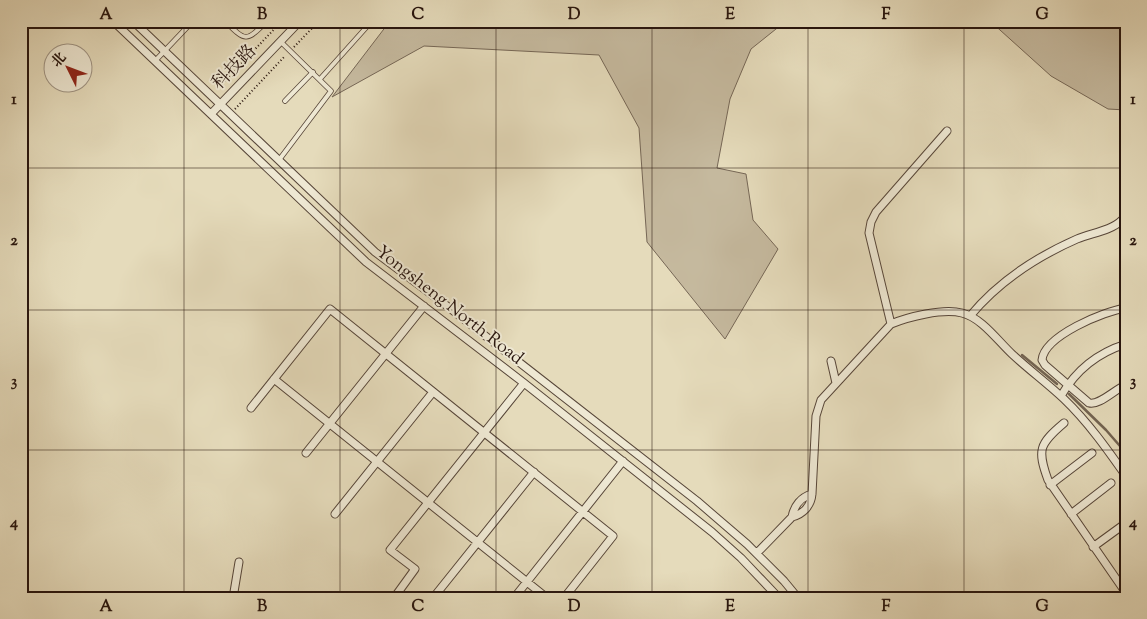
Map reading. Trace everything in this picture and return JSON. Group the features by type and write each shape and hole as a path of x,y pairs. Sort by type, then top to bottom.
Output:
{"street":[{"name":"Yongsheng North Road","path":"113,21 366,262 524,383 712,532 741,558 779,598"},
{"name":"Yongsheng North Road","path":"133,21 375,252 689,495 757,553 798,598"},
{"name":"科技路","path":"211,114 300,21"},
{"path":"891,324 870,238 871,222 876,212 947,130"},
{"path":"970,316 1003,283 1038,258 1078,239 1112,228 1122,220"},
{"path":"306,453 424,306"},
{"path":"1126,308 1089,319 1066,333 1045,350 1042,360 1088,403 1093,404 1126,385"},
{"path":"251,408 330,309 613,536 564,598"},
{"path":"757,553 792,517 793,509 805,496 812,494 816,416 821,400 891,324 903,319 950,312 961,312 970,316 1061,396 1087,424 1126,476"},
{"path":"1061,396 1068,384 1088,362 1100,354 1126,344"},
{"path":"831,361 836,383"},
{"path":"274,379 547,598"},
{"path":"394,598 415,569 390,550 524,383"},
{"path":"336,514 434,392"},
{"path":"1064,423 1048,436 1043,444 1041,454 1043,466 1050,485 1126,593"},
{"path":"1050,485 1092,453"},
{"path":"514,598 623,461"},
{"path":"434,598 534,472"},
{"path":"1071,514 1111,483"},
{"path":"1093,547 1125,524"},
{"path":"233,598 239,562"}],"lane":[{"path":"155,61 193,21"},
{"path":"225,21 237,34 244,37 252,36 268,21"},
{"path":"320,79 372,21"},
{"path":"279,160 331,93 331,89 281,42"},
{"path":"285,101 313,72"}],"path":[{"path":"215,91 282,21"},
{"path":"235,109 318,21"}],"shaded area":[{"path":"390,21 786,21 751,49 730,99 717,168 746,174 753,220 778,249 725,339 647,242 639,128 599,55 424,46 332,97"},
{"path":"990,21 1126,21 1126,110 1108,109 1051,76"}],"waterway":[{"path":"1022,355 1057,384"},
{"path":"1069,394 1106,430 1126,453"}]}
